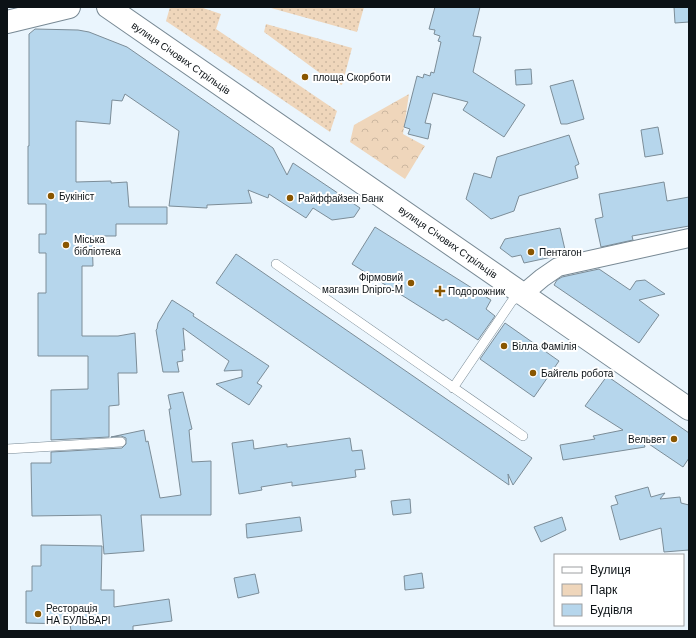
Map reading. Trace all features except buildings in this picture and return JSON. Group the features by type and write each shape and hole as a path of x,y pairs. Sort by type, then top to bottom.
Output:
{"street":[{"path":"7,22 68,7"},
{"name":"вулиця Січових Стрільців","path":"108,7 689,409"},
{"path":"522,294 558,267 689,238"}],"lane":[{"path":"276,264 523,436"},
{"path":"453,388 512,301 522,294"},
{"path":"7,449 121,442"}],"green space":[{"path":"170,7 200,7 221,14 216,29 337,111 330,132 166,21"},
{"path":"271,7 364,7 357,32"},
{"path":"266,24 352,48 342,85 332,82 264,32"},
{"path":"409,94 403,134 425,146 405,179 350,142 354,125"}],"place":[{"name":"площа Скорботи","path":"305,77"},
{"name":"Букініст","path":"51,196"},
{"name":"Райффайзен Банк","path":"290,198"},
{"name":"Міська бібліотека","path":"66,245"},
{"name":"Пентагон","path":"531,252"},
{"name":"Фірмовий магазин Dnipro-M","path":"411,283"},
{"name":"Подорожник","path":"440,291"},
{"name":"Вілла Фамілія","path":"504,346"},
{"name":"Байгель робота","path":"533,373"},
{"name":"Вельвет","path":"674,439"},
{"name":"Ресторація НА БУЛЬВАРІ","path":"38,614"}]}
